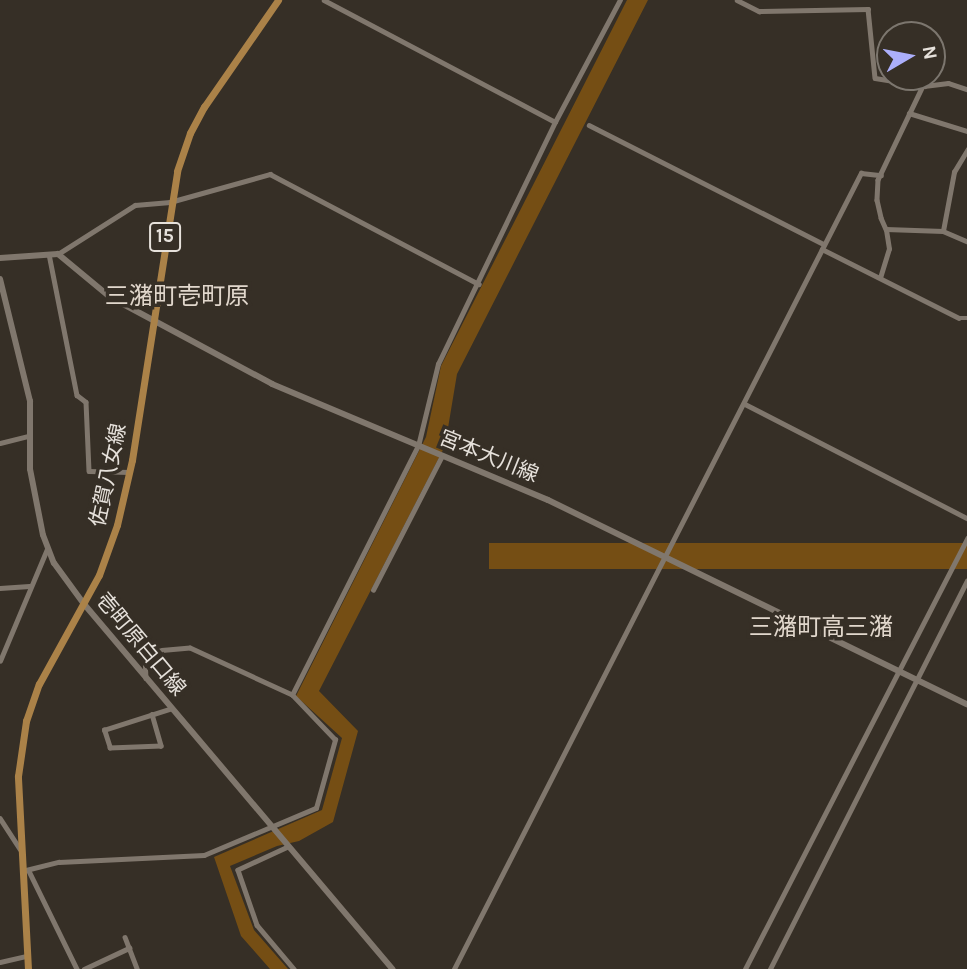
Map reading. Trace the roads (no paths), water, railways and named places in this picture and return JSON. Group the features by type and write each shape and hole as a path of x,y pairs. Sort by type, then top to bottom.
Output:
{"main road":[{"name":"佐賀八女線","path":"28,969 18,776 26,720 39,684 99,575 117,525 130,472 170,202 190,133 278,0"},
{"path":"0,258 58,254"},
{"name":"宮本大川線","path":"58,254 110,297 152,322 314,404 548,500 967,704"},
{"name":"壱町原白口線","path":"0,279 30,401 30,469 47,549 84,604 392,969"}],"street":[{"path":"324,0 555,122"},
{"path":"292,695 420,447 438,364 555,122 620,0"},
{"path":"737,0 759,11 868,9 876,78"},
{"path":"946,83 967,88"},
{"path":"880,278 889,249 887,229 877,200 881,175 921,91"},
{"path":"909,113 967,131"},
{"path":"589,125 880,278 959,318 967,318"},
{"path":"943,231 954,172 967,150"},
{"path":"454,969 861,173 881,175"},
{"path":"58,254 135,205 170,202 270,174 479,284"},
{"path":"887,229 943,231 967,241"},
{"path":"49,254 77,395 86,402 89,471 130,472"},
{"path":"745,404 967,518"},
{"path":"0,443 28,436"},
{"path":"373,590 440,456"},
{"path":"752,969 746,967 967,538"},
{"path":"0,662 29,586 47,549"},
{"path":"770,969 914,679 967,581"},
{"path":"0,588 29,586"},
{"path":"77,969 25,871 59,862 204,855 273,828 316,807 335,740 292,695 190,648 145,652 146,679"},
{"path":"152,714 161,746 110,748 104,730 152,714 172,708"},
{"path":"0,818 20,850"},
{"path":"287,845 237,870 257,925 294,969"},
{"path":"125,937 137,969"},
{"path":"84,969 129,948"},
{"path":"0,962 27,956"}],"district":[{"name":"三潴町壱町原","path":"177,297"},
{"name":"三潴町高三潴","path":"821,628"}]}
